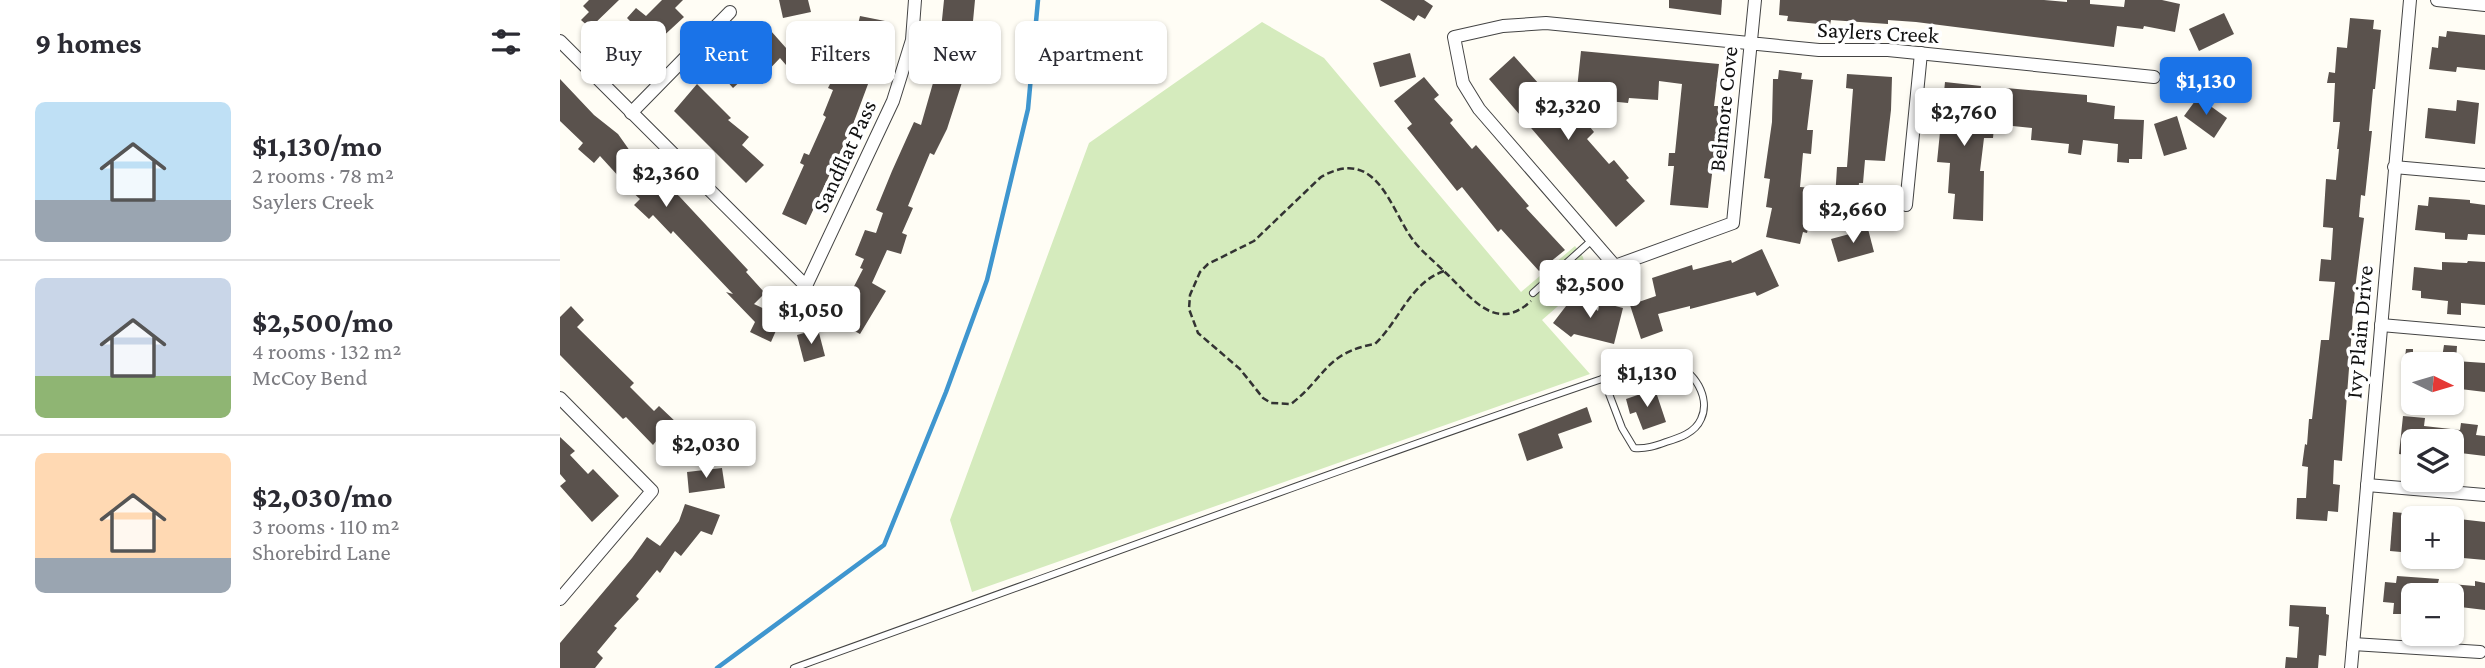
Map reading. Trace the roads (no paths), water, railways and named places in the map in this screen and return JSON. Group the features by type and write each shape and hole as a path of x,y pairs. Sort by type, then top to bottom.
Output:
{"street":[{"name":"Sandflat Pass","path":"631,113 806,286 893,101 912,40 915,0"},
{"name":"Belmore Cove","path":"1592,240 1615,266 1732,223 1755,0"},
{"name":"Ivy Plain Drive","path":"2351,668 2410,0"},
{"path":"2437,0 2485,5"},
{"path":"560,41 631,113 730,12"},
{"path":"1600,28 1602,13"},
{"name":"Saylers Creek","path":"1592,240 1470,97 1463,83 1454,37 1523,23 1600,28 1819,51 1868,49 1921,53 2154,77"},
{"path":"1906,205 1921,53"},
{"path":"2394,167 2485,175"},
{"path":"2381,325 2485,334"},
{"path":"560,398 652,491 560,599"},
{"path":"2367,485 2485,495"},
{"path":"2353,644 2480,652"}],"lane":[{"path":"1532,293 1592,240"},
{"path":"794,668 1114,551 1640,366 1660,363 1689,371 1699,384 1704,402 1702,418 1692,431 1679,438 1655,446 1634,448 1622,428 1604,379"}],"waterway":[{"path":"717,668 884,545 946,392 987,280 1028,109 1038,0"}]}
